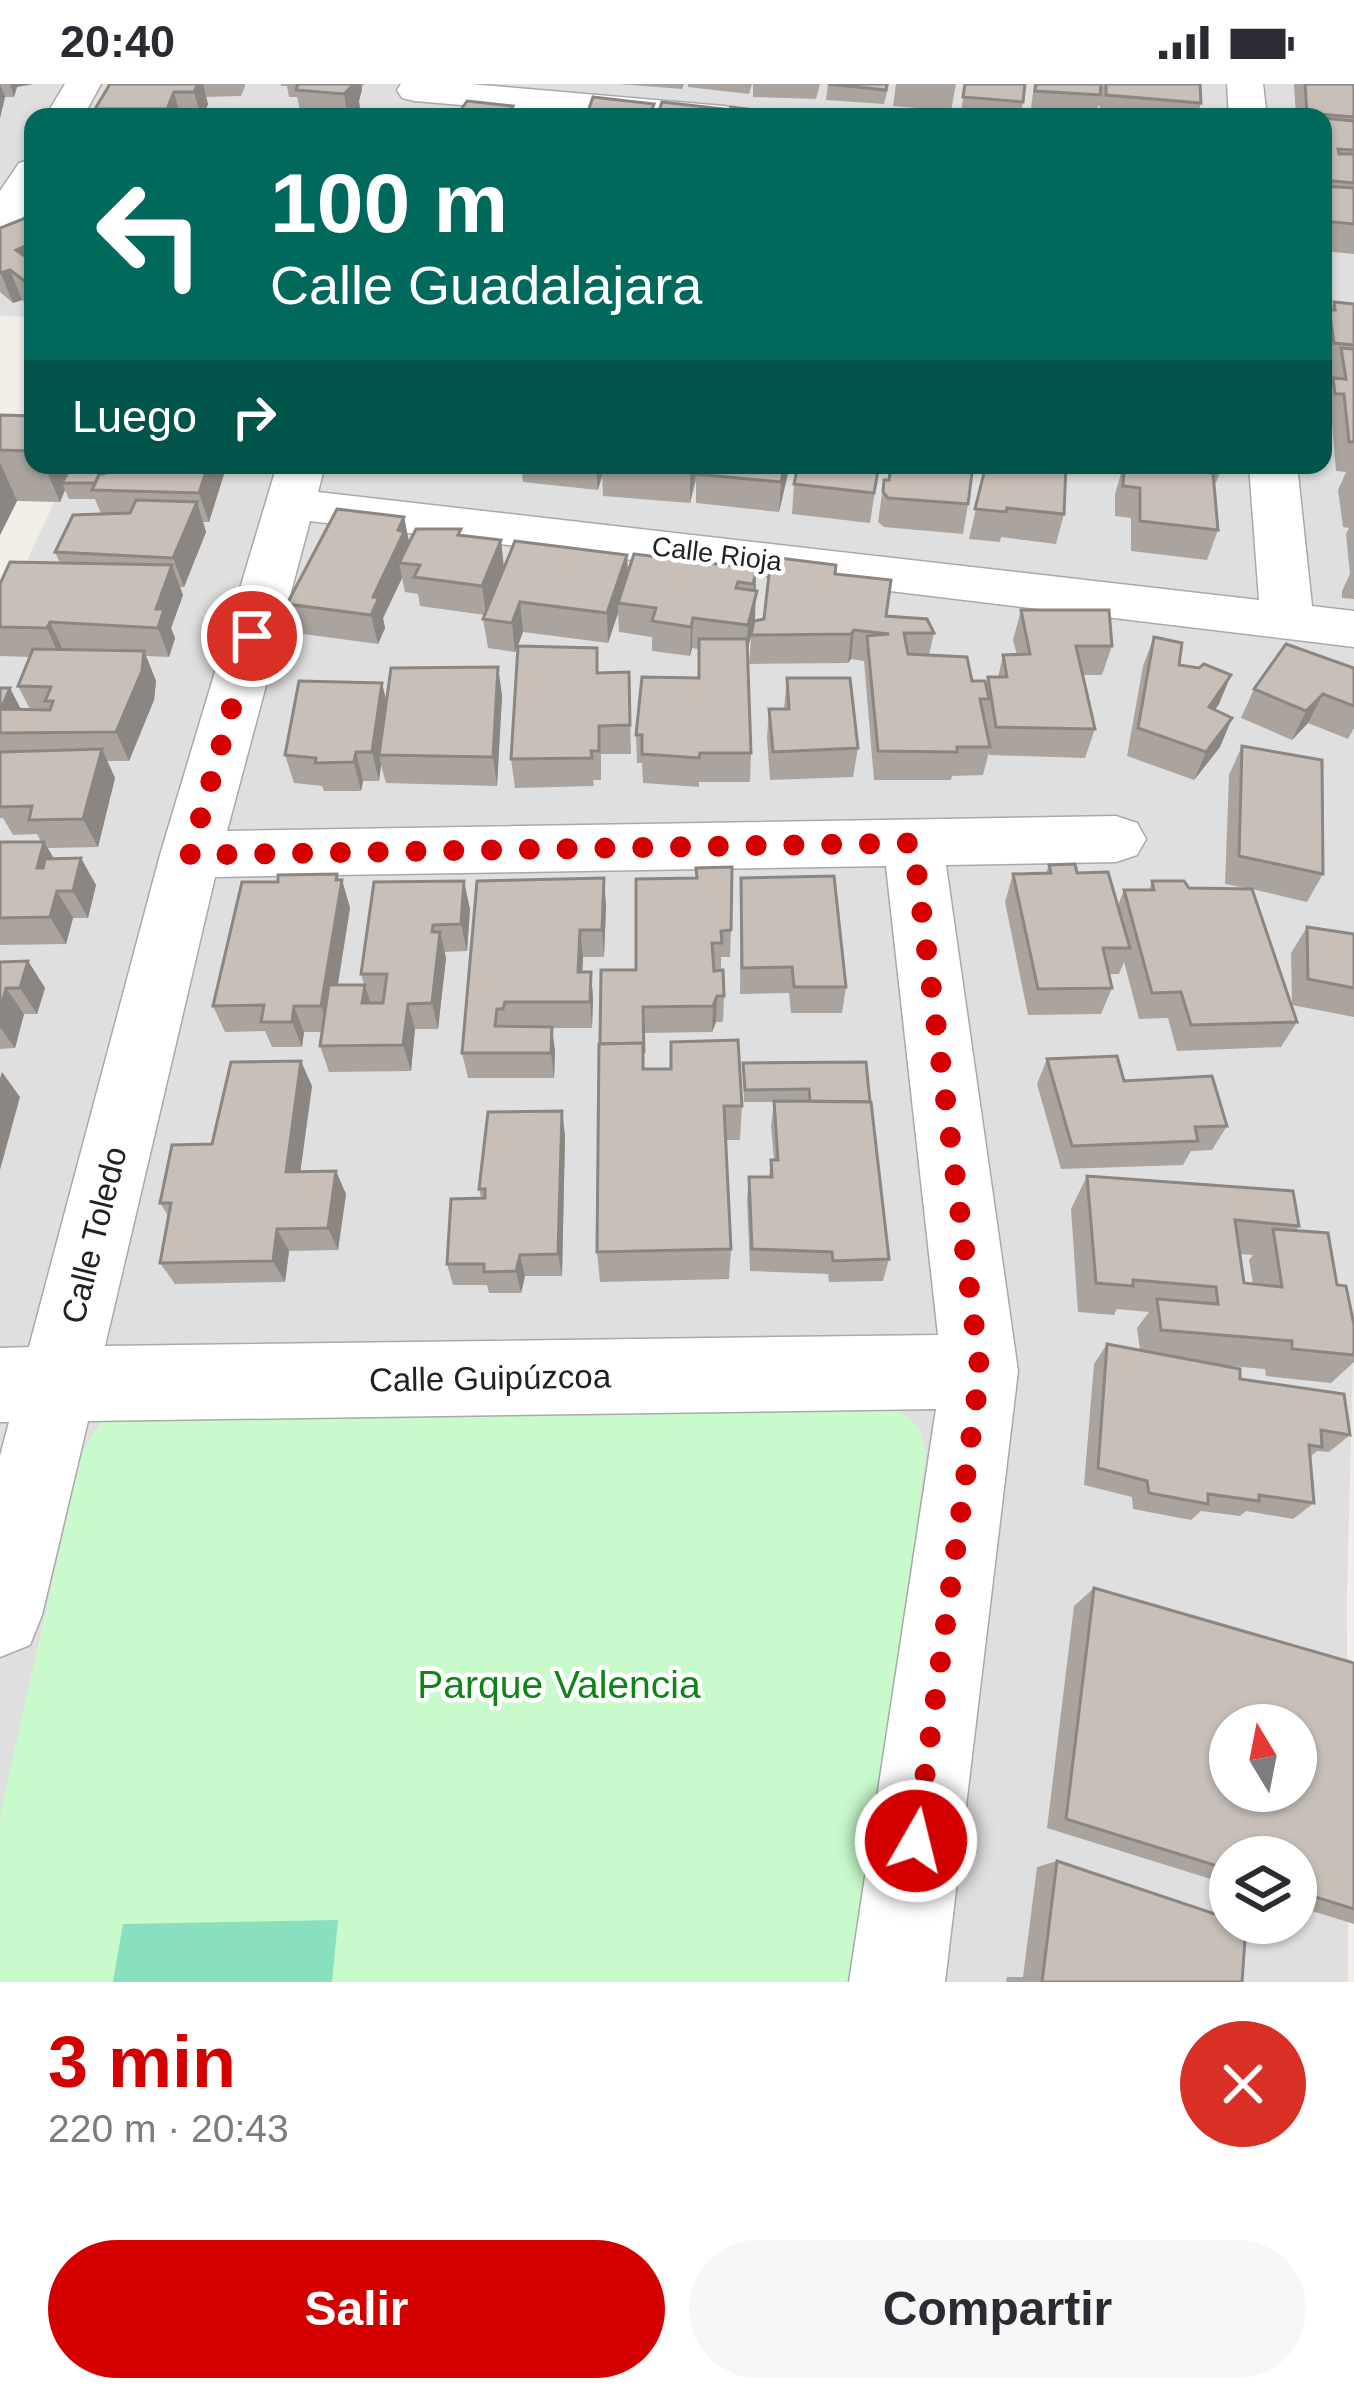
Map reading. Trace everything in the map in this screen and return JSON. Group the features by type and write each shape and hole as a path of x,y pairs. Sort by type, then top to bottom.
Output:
{"street":[{"path":"413,97 584,108"},
{"path":"0,222 24,185"},
{"path":"1274,474 1287,620"},
{"name":"Calle Rioja","path":"295,485 1354,629"},
{"name":"Calle Toledo","path":"0,1616 28,1385 190,855 295,485"},
{"path":"190,855 1116,839"},
{"path":"897,1982 980,1371 913,843"},
{"name":"Calle Guipúzcoa","path":"28,1385 980,1371"}],"shaded area":[{"path":"0,84 1354,84 1354,1327 1347,1592 1348,1982 0,1982 0,620 67,474 1332,474 1332,108 24,108 24,317 0,316"}],"green space":[{"name":"Parque Valencia","path":"879,1391 919,1428 926,1453 856,1982 0,1982 0,1815 81,1455 102,1420"},
{"path":"338,1920 332,1982 113,1982 123,1924"}],"building":[{"path":"110,84 198,84 194,92 174,92 167,108 96,108"},
{"path":"298,84 354,84 344,94 296,90"},
{"path":"828,84 887,84 886,90"},
{"path":"965,84 1025,84 1023,102 963,97"},
{"path":"1036,84 1101,84 1100,95 1035,91"},
{"path":"1106,84 1200,84 1201,103 1106,95"},
{"path":"1305,84 1354,84 1354,117 1332,115 1332,108 1307,108"},
{"path":"593,97 654,104 652,108 589,108"},
{"path":"467,101 513,106 512,108 462,108"},
{"path":"662,102 715,108 660,108"},
{"path":"1332,119 1354,121 1354,150 1338,149 1339,154 1354,154 1354,183 1332,181"},
{"path":"1332,187 1354,188 1354,224 1332,222"},
{"path":"24,219 24,247 16,250 24,256 24,281 10,270 0,273 0,228"},
{"path":"1334,302 1354,304 1354,345 1334,343"},
{"path":"1341,348 1354,349 1354,442 1349,442 1344,394 1335,394 1333,378 1346,379"},
{"path":"0,415 24,416 24,451 0,450"},
{"path":"67,474 102,474 95,483 62,483"},
{"path":"205,474 199,493 92,490 99,475"},
{"path":"696,474 783,474 781,482"},
{"path":"796,474 877,474 874,493 794,484"},
{"path":"890,474 972,474 968,504 888,498 883,492 884,480"},
{"path":"984,474 1066,474 1064,514 975,509"},
{"path":"1124,474 1213,474 1218,530 1140,521 1140,488 1123,486"},
{"path":"136,500 197,502 173,558 55,552 73,515 130,513"},
{"path":"337,509 404,517 398,530 404,532 373,597 379,598 371,615 287,604"},
{"path":"416,529 461,529 458,535 501,540 482,586 414,577 420,565 399,563"},
{"path":"515,541 627,555 607,613 520,602 512,623 483,619"},
{"path":"634,554 756,572 753,584 738,582 736,588 757,591 748,625 693,618 691,627 652,621 656,608 618,603"},
{"path":"771,557 836,565 835,574 891,580 886,616 927,619 934,633 904,633 908,654 967,657 972,681 985,681 989,699 980,699 990,747 957,747 957,752 878,751 867,636 889,634 854,630 851,634 751,635 754,621 764,619"},
{"path":"10,562 172,565 156,609 164,609 158,628 50,622 47,628 0,627 0,584"},
{"path":"1021,610 1109,610 1112,646 1076,646 1095,729 996,727 988,677 1007,677 1003,655 1030,654"},
{"path":"1154,637 1182,643 1179,665 1199,668 1204,664 1231,675 1209,707 1232,718 1206,752 1138,728"},
{"path":"699,639 747,639 751,753 700,753 699,758 642,754 642,735 636,735 642,677 699,678"},
{"path":"1286,644 1354,668 1354,706 1323,694 1306,711 1254,689"},
{"path":"518,646 597,648 597,673 629,672 630,725 599,726 599,751 591,751 592,758 511,759"},
{"path":"33,649 144,651 142,671 116,732 0,733 0,688 10,688 1,709 50,710 53,701 45,701 51,687 18,686"},
{"path":"498,667 493,757 379,755 391,668"},
{"path":"787,678 850,678 858,748 773,752 769,709 789,709"},
{"path":"299,681 382,683 372,752 356,752 354,762 315,763 316,758 285,755"},
{"path":"1242,746 1322,760 1323,874 1239,856"},
{"path":"102,749 83,819 29,820 32,806 0,807 0,752"},
{"path":"0,842 44,842 37,868 43,868 45,859 81,858 73,891 57,891 50,917 0,918"},
{"path":"1075,864 1077,873 1108,872 1130,948 1103,948 1112,988 1038,989 1013,874 1051,873 1049,865"},
{"path":"732,867 731,930 721,931 722,943 712,943 714,971 723,970 724,996 717,996 713,1006 643,1007 644,1053 643,1043 600,1044 601,970 636,970 636,879 697,878 696,868"},
{"path":"337,874 336,880 342,880 321,1006 294,1006 292,1022 261,1022 264,1005 213,1006 242,882 278,882 278,875"},
{"path":"834,876 846,987 794,987 792,967 742,968 741,878"},
{"path":"604,878 602,930 580,930 578,972 591,972 590,1002 505,1002 503,1009 497,1009 495,1026 552,1027 551,1053 462,1053 477,881"},
{"path":"464,881 461,924 433,925 432,932 440,932 432,1003 408,1004 403,1045 320,1046 329,985 365,985 362,1003 383,1003 387,974 361,974 374,882"},
{"path":"1152,881 1184,881 1189,888 1252,889 1297,1022 1191,1025 1181,992 1152,993 1124,890 1154,890"},
{"path":"1307,927 1354,934 1354,988 1308,979"},
{"path":"28,961 20,988 6,988 0,1012 0,962"},
{"path":"738,1040 742,1106 724,1106 731,1249 597,1252 599,1044 643,1043 643,1069 671,1069 671,1042"},
{"path":"1117,1056 1124,1081 1212,1076 1227,1126 1195,1127 1198,1141 1072,1146 1047,1059"},
{"path":"301,1061 286,1172 336,1171 328,1228 277,1229 273,1261 160,1263 171,1203 160,1203 172,1145 212,1144 231,1062"},
{"path":"866,1062 870,1102 810,1101 809,1089 745,1090 743,1063"},
{"path":"774,1101 871,1102 889,1259 833,1261 832,1252 752,1249 749,1177 772,1177 771,1160 778,1160"},
{"path":"562,1111 558,1254 520,1255 516,1271 484,1272 484,1264 447,1264 451,1199 485,1198 485,1189 479,1189 488,1112"},
{"path":"1087,1176 1293,1191 1299,1226 1235,1220 1244,1283 1282,1287 1273,1229 1328,1233 1337,1285 1346,1286 1354,1355 1292,1349 1292,1341 1161,1330 1157,1299 1218,1304 1216,1287 1133,1280 1133,1286 1096,1283"},
{"path":"1107,1344 1240,1369 1240,1379 1344,1394 1350,1435 1321,1430 1322,1447 1309,1445 1314,1503 1208,1494 1208,1504 1149,1493 1147,1481 1098,1468"},
{"path":"1094,1588 1354,1663 1354,1909 1317,1898 1317,1836 1209,1836 1209,1863 1066,1819"},
{"path":"1057,1861 1209,1912 1209,1944 1245,1944 1242,1982 1042,1982"}],"route":[{"path":"252,636 190,855 913,843 980,1371 916,1841"}]}
